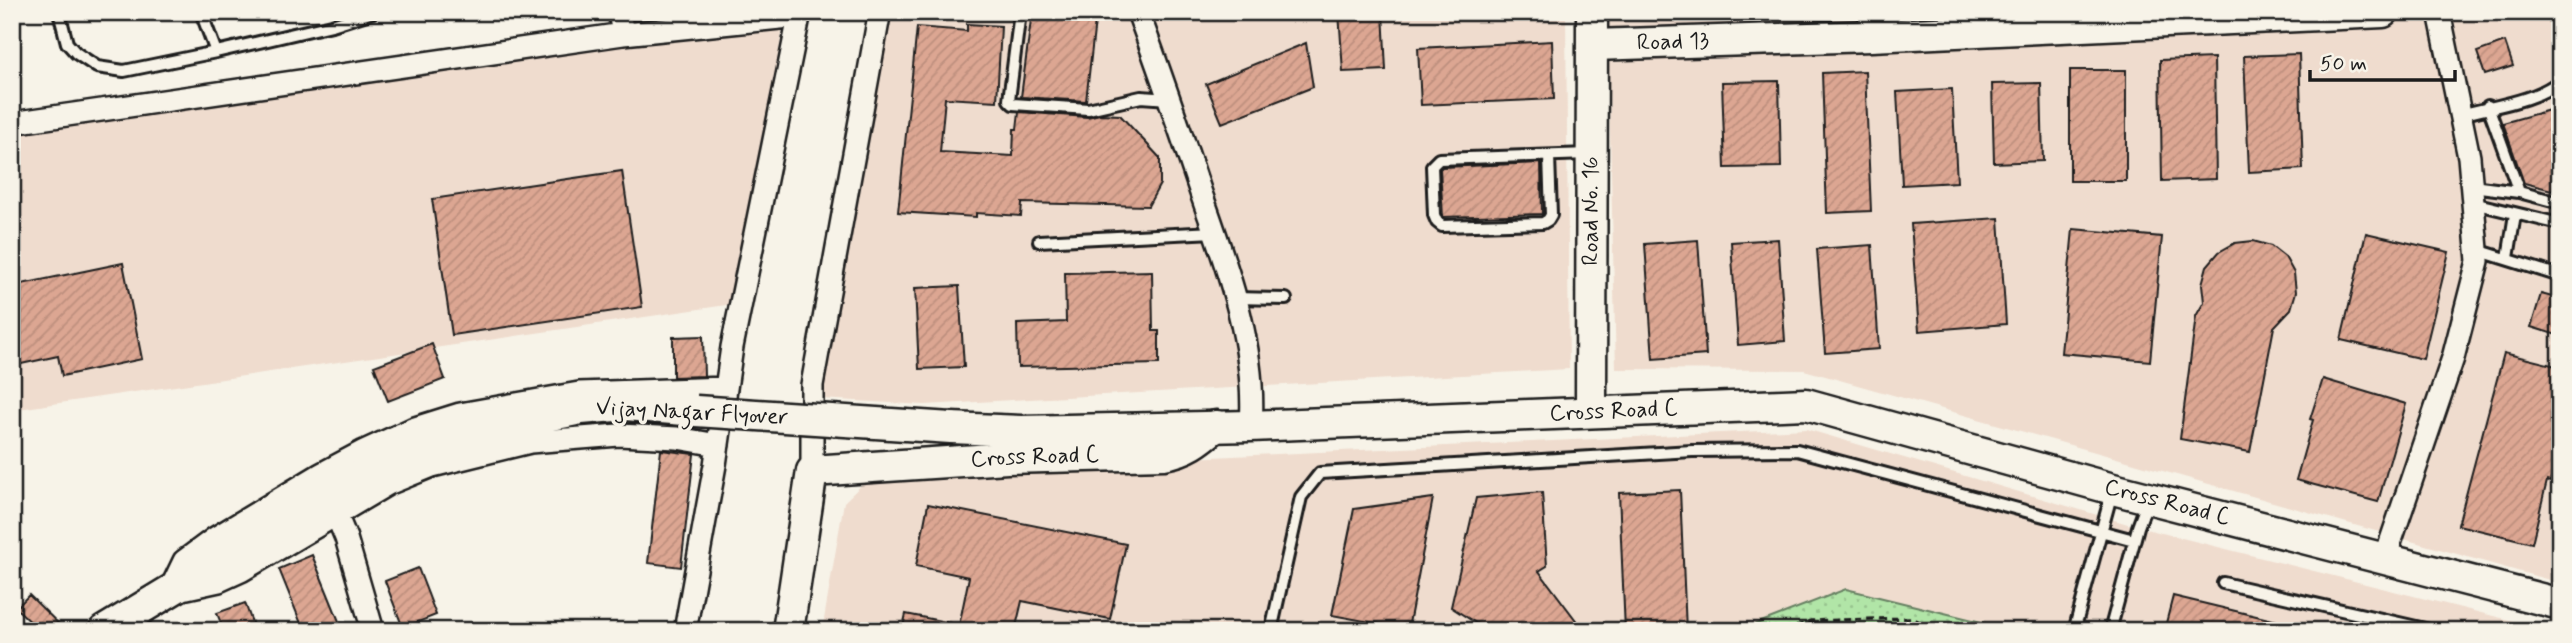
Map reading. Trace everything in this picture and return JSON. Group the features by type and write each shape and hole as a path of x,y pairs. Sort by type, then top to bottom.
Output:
{"main road":[{"name":"Road No. 16","path":"1591,411 1592,12"},
{"name":"Road 13","path":"1593,45 1871,24 2383,12"},
{"name":"Cross Road C","path":"812,471 1007,458 1164,454 1194,446 1203,427 1806,404 2113,489 2560,604"},
{"name":"Vijay Nagar Flyover","path":"104,631 135,620 169,592 383,461 463,433 581,409 626,405 759,416 1010,430 1203,427"},
{"path":"788,631 812,471"}],"street":[{"path":"619,12 623,34"},
{"path":"1138,12 1234,298 1245,339 1253,400 1251,426"},
{"path":"2385,558 2453,358 2478,261 2469,157 2439,12"},
{"path":"12,123 623,34 800,14 732,347 718,445 685,631"},
{"path":"812,471 812,385 879,16"},
{"path":"169,592 184,561 215,538 321,474 412,429 460,414 579,393 726,388"},
{"path":"169,592 230,576 388,484 432,466 530,442 619,435 677,438 718,445"},
{"path":"336,514 346,538 373,631"}],"lane":[{"path":"59,12 67,43 76,52 97,67 124,71 332,25 373,12"},
{"path":"201,12 216,52"},
{"path":"1020,12 1009,100 1013,104 1088,109 1141,97 1169,99"},
{"path":"2460,115 2513,102 2553,87 2560,81"},
{"path":"2488,106 2519,192"},
{"path":"1549,156 1551,215 1548,220 1542,223 1442,226 1437,222 1434,215 1432,166 1439,159 1592,154"},
{"path":"2473,195 2519,192 2560,203"},
{"path":"2473,195 2515,214 2560,224"},
{"path":"2508,258 2515,214"},
{"path":"1039,241 1214,232"},
{"path":"2477,250 2560,276"},
{"path":"1234,298 1286,299"},
{"path":"1271,631 1301,497 1320,473 1692,451 1797,450 2134,540"},
{"path":"2074,631 2113,489"},
{"path":"2110,631 2148,497"},
{"path":"2223,583 2434,631"}],"path":[{"path":"1785,631 1811,621 1911,618 1940,631"}],"shaded area":[{"path":"888,12 1566,12 1569,369 925,405 821,399"},
{"path":"1607,12 2560,12 2560,583 1804,370 1616,369"},
{"path":"784,19 740,303 12,410 12,132"},
{"path":"1806,429 2138,527 2553,631 822,631 844,502 874,473"}],"green space":[{"path":"1846,589 2018,631 1738,631"}],"building":[{"path":"1032,12 1096,12 1086,101 1021,97"},
{"path":"1339,12 1383,12 1386,70 1343,72"},
{"path":"967,24 1001,26 997,101 945,98 940,152 1013,156 1014,129 1017,129 1019,112 1087,117 1100,114 1120,115 1160,158 1160,184 1148,206 1022,203 1021,216 976,213 976,217 898,212 917,27 967,31"},
{"path":"1552,41 1554,99 1421,105 1418,48"},
{"path":"2505,42 2513,66 2485,75 2477,52"},
{"path":"1306,43 1313,87 1222,123 1206,84"},
{"path":"2299,54 2303,169 2249,172 2244,56"},
{"path":"2214,58 2216,179 2162,181 2160,60"},
{"path":"2070,70 2126,70 2126,181 2070,181"},
{"path":"1865,71 1871,211 1827,213 1822,73"},
{"path":"1779,81 1781,167 1725,168 1722,82"},
{"path":"2041,83 2043,161 1994,163 1992,84"},
{"path":"1952,89 1957,182 1902,185 1897,92"},
{"path":"2560,107 2560,192 2524,183 2503,123"},
{"path":"1541,163 1542,214 1443,217 1442,167"},
{"path":"622,171 642,307 452,335 432,199"},
{"path":"1999,218 2006,324 1919,331 1911,224"},
{"path":"2073,229 2162,237 2150,361 2061,353"},
{"path":"2366,233 2449,252 2423,359 2341,340"},
{"path":"1778,239 1785,341 1738,345 1731,242"},
{"path":"1698,240 1706,355 1653,359 1645,244"},
{"path":"2253,241 2271,246 2285,257 2294,273 2296,292 2291,309 2274,327 2250,452 2180,439 2196,316 2204,302 2202,284 2207,266 2219,252 2235,243"},
{"path":"1872,245 1879,349 1825,353 1817,249"},
{"path":"123,263 142,359 62,376 58,356 12,366 12,286"},
{"path":"1152,271 1153,331 1159,331 1159,364 1018,367 1017,324 1066,322 1065,273"},
{"path":"959,286 964,367 919,369 915,288"},
{"path":"2541,294 2560,299 2560,336 2531,327"},
{"path":"703,336 704,376 673,377 673,337"},
{"path":"432,344 445,379 388,401 374,366"},
{"path":"2504,353 2560,367 2560,445 2550,482 2547,481 2532,543 2458,525"},
{"path":"2323,379 2406,404 2378,502 2296,480 2313,420 2310,419"},
{"path":"661,450 694,454 681,567 648,563"},
{"path":"1680,490 1686,631 1625,631 1619,493"},
{"path":"1542,492 1547,566 1539,571 1584,631 1488,631 1451,607 1476,498"},
{"path":"1433,498 1408,629 1332,615 1354,509"},
{"path":"928,504 1126,544 1110,619 1022,601 1015,631 958,631 969,577 916,566"},
{"path":"312,555 343,631 304,631 279,569"},
{"path":"418,568 436,615 403,628 385,581"},
{"path":"29,595 66,631 40,631 16,608"},
{"path":"2173,596 2294,625 2294,631 2164,631"},
{"path":"245,603 255,631 224,631 217,613"},
{"path":"906,614 951,623 950,631 902,631"}]}
